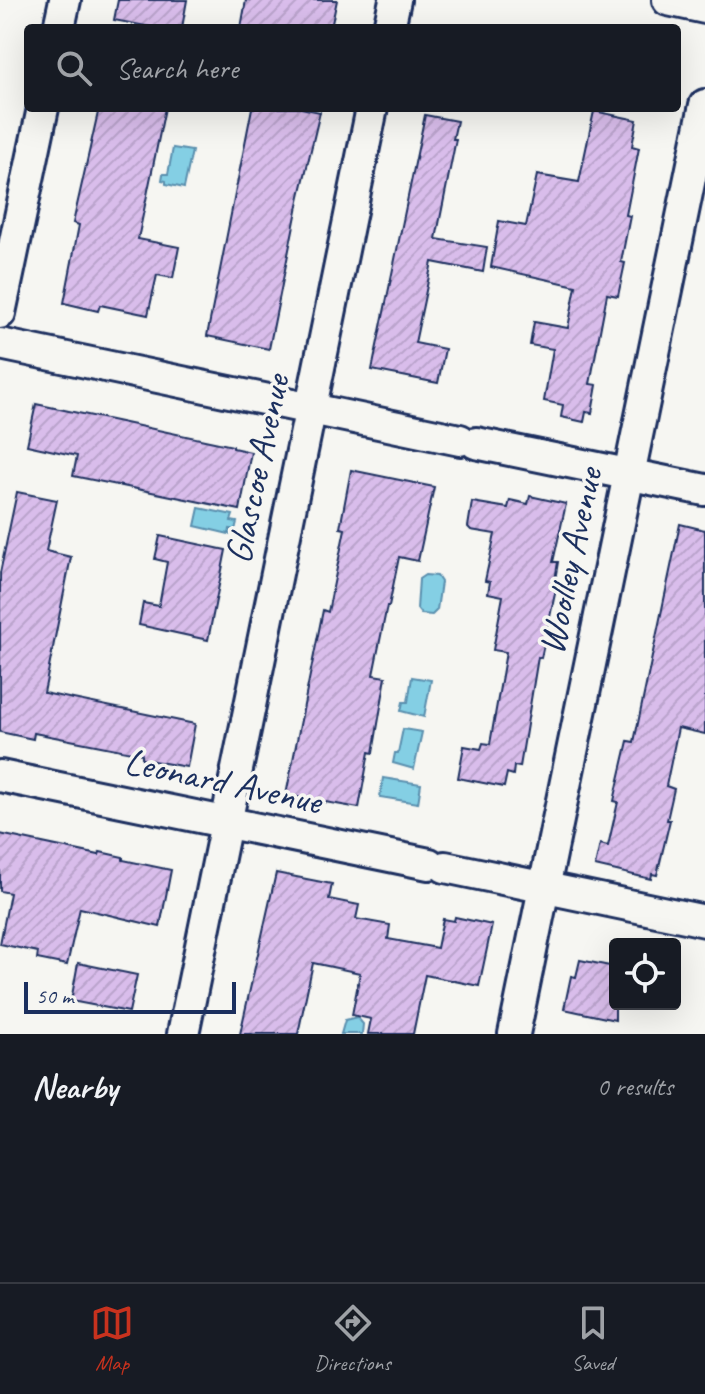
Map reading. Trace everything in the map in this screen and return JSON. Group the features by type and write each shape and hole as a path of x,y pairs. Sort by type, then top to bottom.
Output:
{"street":[{"path":"60,24 65,0"},
{"path":"390,24 395,0"},
{"path":"668,0 705,8"},
{"name":"Woolley Avenue","path":"514,1034 705,105"},
{"path":"0,313 42,112"},
{"name":"Glascoe Avenue","path":"183,1034 371,112"},
{"path":"0,344 705,490"},
{"name":"Leonard Avenue","path":"0,776 705,921"}],"water":[{"path":"173,148 192,151 184,188 162,180 163,174 168,174"},
{"path":"199,508 233,515 231,521 237,522 235,530 230,529 229,534 195,526"},
{"path":"425,575 437,576 441,582 437,610 432,615 421,614 417,609 419,579"},
{"path":"412,677 431,680 424,717 401,711 403,702 408,702"},
{"path":"403,729 422,732 414,769 393,763"},
{"path":"383,778 421,784 418,803 380,797"},
{"path":"357,1017 363,1024 362,1034 341,1034 345,1020"}],"building":[{"path":"118,0 187,0 183,24 135,24 114,20"},
{"path":"246,0 337,0 332,24 242,24"},
{"path":"98,112 164,112 138,239 179,247 173,278 157,275 148,315 100,305 98,311 64,303 79,225 73,223"},
{"path":"251,112 320,112 269,349 207,336"},
{"path":"594,112 637,120 632,146 639,148 626,215 630,216 621,262 625,263 618,296 607,294 590,384 597,385 592,413 586,412 584,422 561,417 563,405 544,401 553,349 530,345 534,322 568,328 576,286 491,267 499,221 526,226 537,175 579,182"},
{"path":"425,115 457,121 436,239 487,247 483,272 432,262 415,343 445,349 438,383 372,370"},
{"path":"36,404 251,452 240,510 73,476 77,456 27,445"},
{"path":"351,470 434,487 418,561 399,557 387,606 373,675 386,677 373,753 369,752 359,808 286,795 323,610 328,612 345,529 340,528"},
{"path":"17,492 57,500 46,551 71,557 44,693 195,724 187,767 142,759 142,754 34,733 33,739 0,732 0,573"},
{"path":"530,496 566,504 553,562 558,562 555,580 558,580 541,658 538,657 520,767 514,766 513,775 507,773 504,787 458,778 464,746 481,749 483,743 490,744 506,652 493,650 503,596 488,593 490,582 485,581 495,534 468,527 472,502 508,508 510,500 528,504"},
{"path":"680,524 705,530 705,734 678,728 666,786 674,789 667,820 670,820 657,875 652,874 651,879 595,866 600,844 608,846 618,802 614,801 628,741 634,742"},
{"path":"160,536 226,550 208,640 139,625 143,603 159,606 167,562 155,559"},
{"path":"0,834 99,855 100,852 171,870 160,927 80,908 67,965 37,959 38,952 0,944 10,893 0,891"},
{"path":"276,873 332,884 329,899 359,905 356,919 390,925 388,939 437,948 443,919 454,921 455,917 492,925 479,986 425,975 413,1034 368,1034 371,1019 352,1015 360,973 313,963 298,1034 240,1034"},
{"path":"580,960 609,966 609,1010 615,1010 615,1020 564,1009 571,976 576,977"},
{"path":"78,963 137,975 129,1012 71,1001"}]}
